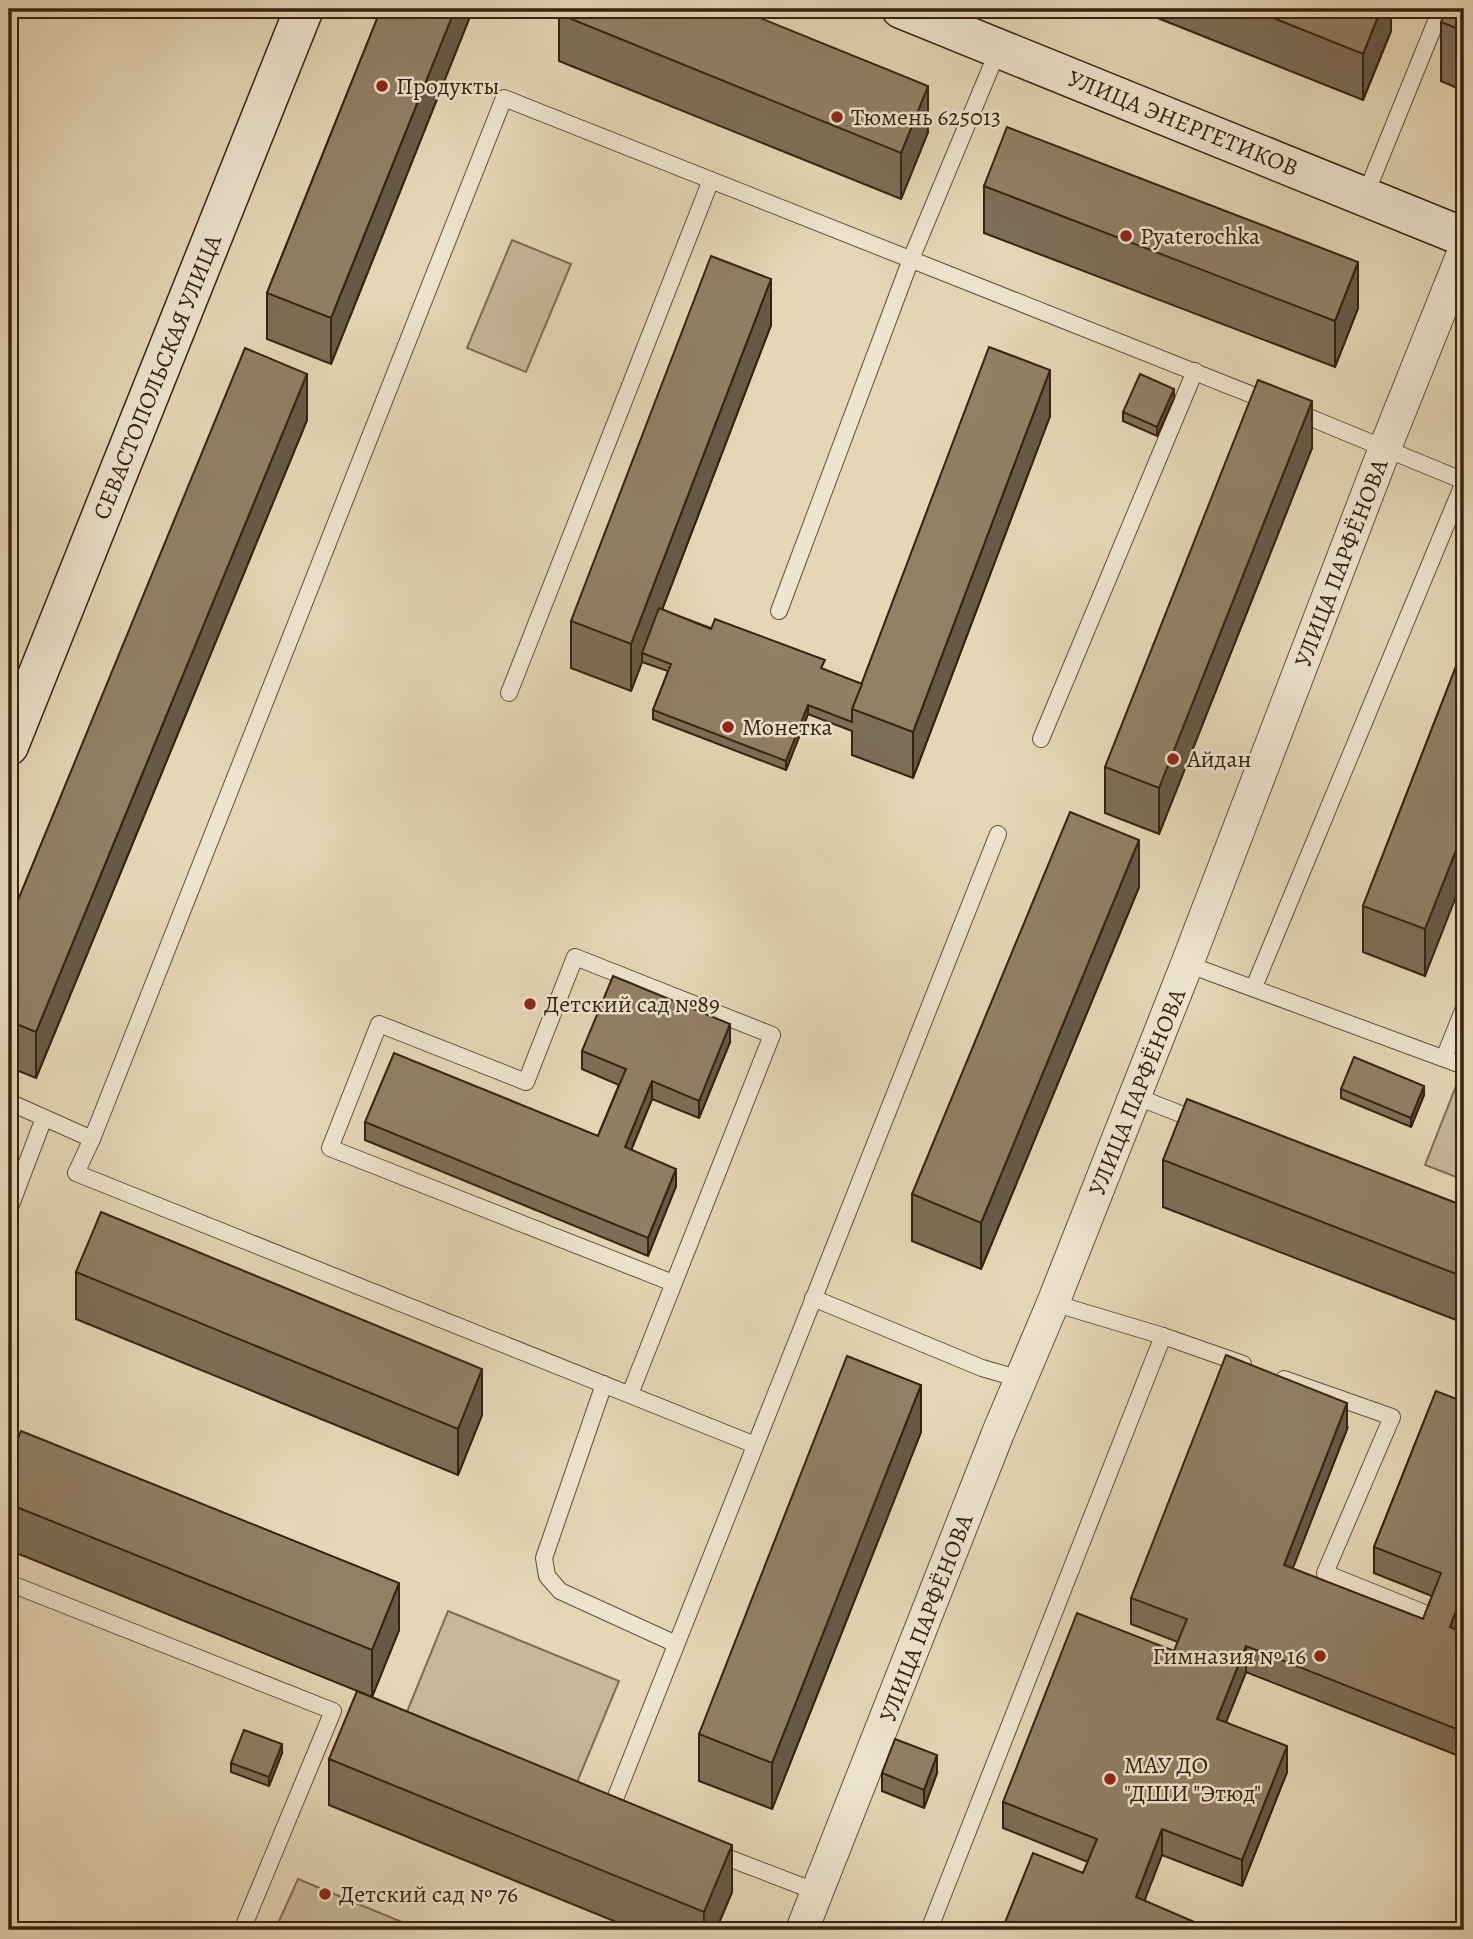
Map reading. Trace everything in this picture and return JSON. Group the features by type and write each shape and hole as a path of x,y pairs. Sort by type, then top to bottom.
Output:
{"street":[{"name":"СЕВАСТОПОЛЬСКАЯ УЛИЦА","path":"9,746 304,9"},
{"name":"УЛИЦА ЭНЕРГЕТИКОВ","path":"901,9 1464,237"},
{"name":"УЛИЦА ПАРФЁНОВА","path":"803,1930 1187,964 1384,448 1464,251"}],"lane":[{"path":"1365,196 1438,10"},
{"path":"779,611 911,259 999,48"},
{"path":"755,1444 76,1173 92,1139 504,98 1195,371 1464,481 1254,987"},
{"path":"509,693 711,180"},
{"path":"1041,740 1195,371"},
{"path":"609,1814 998,834"},
{"path":"629,1394 772,1035 575,957 526,1082 379,1024 330,1148 673,1283"},
{"path":"1187,964 1464,1066"},
{"path":"1444,1058 1464,1008"},
{"path":"1135,1096 1214,1127"},
{"path":"9,1102 92,1139"},
{"path":"9,1210 44,1118"},
{"path":"813,1298 982,1368 1020,1379"},
{"path":"1053,1303 1163,1336 1392,1417 1325,1573 1434,1617"},
{"path":"929,1930 1163,1336"},
{"path":"604,1384 544,1558 547,1576 560,1591 676,1644"},
{"path":"9,1583 340,1714 242,1930"},
{"path":"695,1846 817,1892"}],"shaded area":[{"path":"512,240 571,264 526,372 467,348"},
{"path":"1458,1081 1464,1084 1464,1180 1425,1165"},
{"path":"448,1611 619,1681 575,1787 404,1719"},
{"path":"298,1879 421,1930 275,1930"}],"building":[{"path":"381,9 455,9 331,318 267,293"},
{"path":"562,9 738,9 928,86 901,153 559,14"},
{"path":"1251,9 1381,9 1363,54"},
{"path":"1446,9 1464,9 1464,31 1441,22"},
{"path":"1007,127 1358,262 1335,321 984,186"},
{"path":"711,256 771,279 631,644 571,621"},
{"path":"989,347 1050,370 913,732 852,709"},
{"path":"245,348 307,374 36,1032 9,1021 9,922"},
{"path":"1140,374 1174,389 1157,427 1123,412"},
{"path":"1258,380 1312,401 1159,788 1105,767"},
{"path":"659,608 711,629 715,619 825,660 821,668 862,684 852,709 852,722 808,705 786,761 653,710 671,664 642,653"},
{"path":"1464,646 1464,830 1425,929 1363,906"},
{"path":"1070,812 1139,840 981,1223 912,1194"},
{"path":"613,976 730,1024 699,1101 652,1081 625,1147 676,1169 648,1238 365,1122 394,1053 598,1136 626,1069 582,1051"},
{"path":"1354,1057 1424,1086 1411,1118 1341,1089"},
{"path":"1187,1099 1464,1206 1464,1277 1163,1160"},
{"path":"101,1212 482,1369 458,1429 76,1272"},
{"name":"Гимназия № 16","path":"1226,1355 1347,1403 1284,1565 1423,1619 1441,1573 1374,1547 1436,1391 1464,1402 1464,1590 1450,1627 1464,1633 1464,1732 1246,1646 1217,1719 1287,1746 1242,1860 1162,1829 1136,1897 1213,1930 1002,1930 1033,1853 1083,1873 1097,1839 1003,1802 1077,1613 1174,1651 1187,1619 1131,1598"},
{"path":"847,1356 921,1385 772,1763 699,1734"},
{"path":"21,1431 399,1583 372,1650 9,1504 9,1461"},
{"path":"357,1691 732,1845 704,1912 329,1759"},
{"path":"244,1730 282,1744 269,1777 231,1763"},
{"path":"895,1739 937,1755 924,1790 882,1773"}],"place":[{"name":"Продукты","path":"382,86"},
{"name":"Тюмень 625013","path":"837,117"},
{"name":"Pyaterochka","path":"1126,236"},
{"name":"Монетка","path":"728,727"},
{"name":"Айдан","path":"1173,759"},
{"name":"Детский сад №89","path":"530,1004"},
{"name":"Гимназия № 16","path":"1320,1656"},
{"name":"МАУ ДО \"ДШИ \"Этюд\"","path":"1110,1779"},
{"name":"Детский сад № 76","path":"325,1894"}]}
